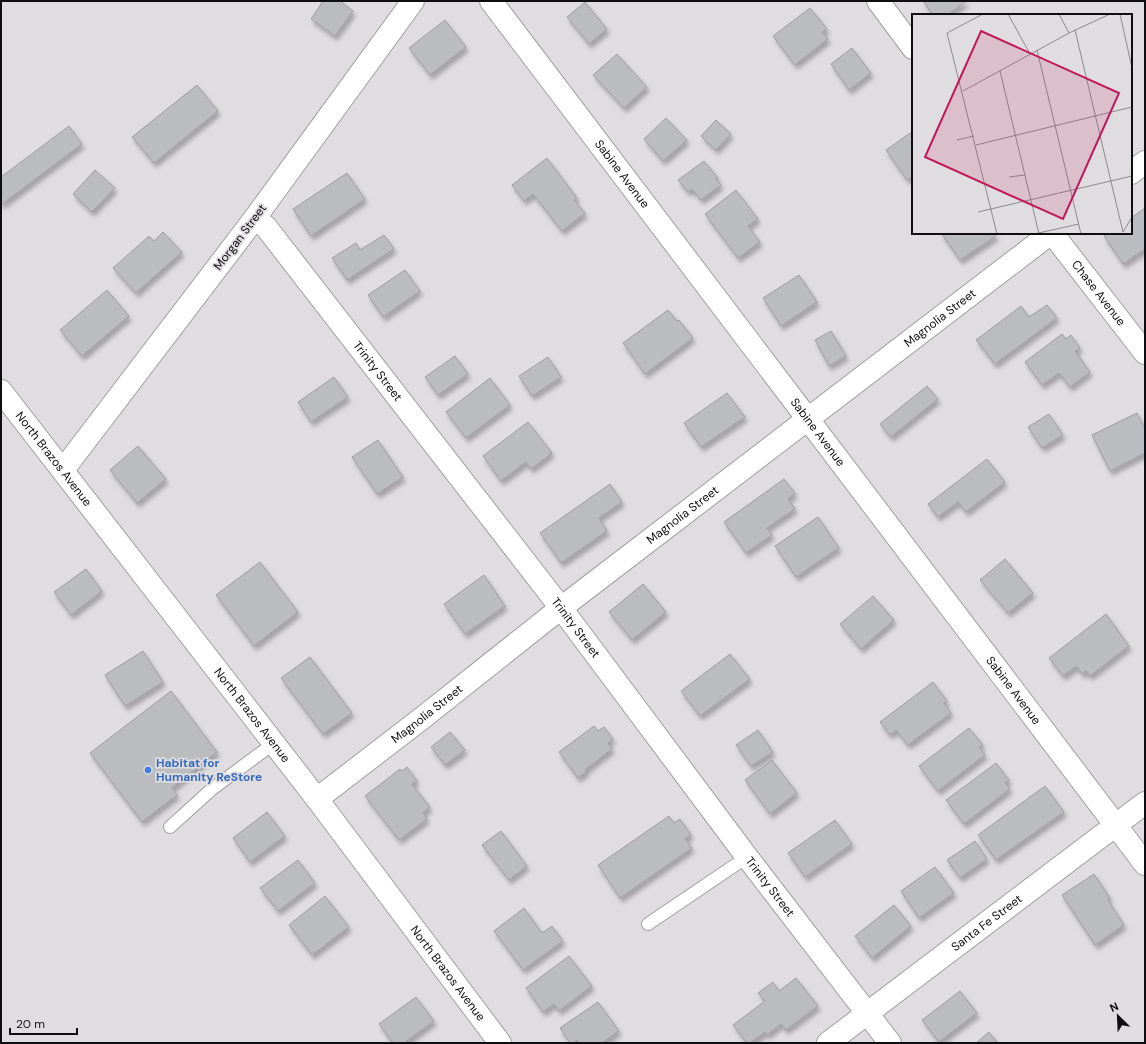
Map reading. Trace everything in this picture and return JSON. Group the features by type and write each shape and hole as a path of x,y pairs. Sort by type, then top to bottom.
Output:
{"street":[{"name":"Morgan Street","path":"63,470 255,218 412,1"},
{"name":"Sabine Avenue","path":"491,1 1145,864"},
{"path":"878,1 912,47"},
{"path":"1132,172 1145,162"},
{"name":"Trinity Street","path":"255,218 271,233 561,608 747,857 890,1043"},
{"name":"Magnolia Street","path":"317,799 561,608 1051,234"},
{"name":"Chase Avenue","path":"1053,234 1145,353"},
{"name":"North Brazos Avenue","path":"1,391 317,799 500,1043"},
{"name":"Santa Fe Street","path":"828,1043 1145,804"}],"lane":[{"path":"170,827 212,789 273,744"},
{"path":"648,924 747,857"}],"building":[{"path":"323,1 340,1 353,11 335,36 311,19"},
{"path":"923,1 967,1 948,14 932,14"},
{"path":"585,2 607,29 589,44 567,17"},
{"path":"810,8 827,29 822,32 828,39 795,65 773,36"},
{"path":"445,20 466,47 430,75 409,48"},
{"path":"852,48 871,73 849,90 831,64"},
{"path":"617,54 647,87 624,108 593,75"},
{"path":"197,85 218,111 154,163 132,137"},
{"path":"666,118 687,140 663,161 644,139"},
{"path":"716,120 731,134 716,150 701,136"},
{"path":"69,126 82,144 1,205 1,177"},
{"path":"912,132 912,177 907,180 886,150"},
{"path":"547,158 577,198 574,200 585,213 562,231 533,194 524,201 512,185"},
{"path":"704,161 718,178 716,179 721,185 701,200 692,189 688,192 678,180"},
{"path":"95,170 115,188 92,212 73,194"},
{"path":"347,173 365,199 311,236 293,209"},
{"path":"736,190 758,219 748,226 760,242 738,258 705,214"},
{"path":"1145,208 1145,249 1123,264 1104,236 1107,234 1132,234 1132,217"},
{"path":"163,232 182,252 136,293 113,268 149,236 154,241"},
{"path":"942,234 995,234 996,236 960,260"},
{"path":"384,235 394,249 347,280 332,258 356,243 360,250"},
{"path":"405,270 420,291 383,317 368,295"},
{"path":"799,275 817,302 781,326 763,298"},
{"path":"107,290 129,316 82,356 60,330"},
{"path":"1047,305 1057,318 995,364 976,340 1021,306 1029,317"},
{"path":"668,310 677,321 679,320 693,338 645,374 623,343"},
{"path":"831,331 846,356 829,366 815,340"},
{"path":"1062,334 1066,339 1071,335 1080,348 1075,351 1090,372 1070,387 1059,373 1042,385 1025,362"},
{"path":"455,356 468,374 438,395 425,377"},
{"path":"548,357 561,377 532,396 519,376"},
{"path":"334,377 348,397 311,422 298,402"},
{"path":"490,378 510,405 466,438 446,412"},
{"path":"927,386 938,399 891,437 880,424"},
{"path":"727,393 745,417 701,447 684,423"},
{"path":"1137,413 1145,429 1145,453 1110,471 1092,435"},
{"path":"1049,414 1063,435 1042,448 1028,427"},
{"path":"528,422 552,453 531,469 526,462 501,481 483,456"},
{"path":"378,440 403,477 377,494 352,457"},
{"path":"138,446 166,479 137,503 110,470"},
{"path":"987,459 1005,482 966,512 958,502 938,517 928,504"},
{"path":"784,479 795,493 788,499 795,509 767,528 772,535 746,553 724,522"},
{"path":"610,484 622,502 599,518 607,531 561,563 540,533"},
{"path":"818,517 839,548 796,577 775,546"},
{"path":"1005,559 1033,593 1008,613 980,580"},
{"path":"260,562 298,612 254,646 216,595"},
{"path":"86,569 102,591 71,615 54,592"},
{"path":"484,575 505,606 465,634 444,604"},
{"path":"643,584 666,612 632,640 609,612"},
{"path":"873,596 894,620 861,649 840,624"},
{"path":"1106,614 1129,646 1090,676 1086,671 1082,674 1078,668 1075,667 1063,676 1049,658"},
{"path":"143,651 163,682 125,706 105,675"},
{"path":"730,654 750,679 700,716 681,691"},
{"path":"310,657 352,713 323,734 281,678"},
{"path":"933,682 947,701 944,703 951,713 908,745 896,730 890,735 880,722"},
{"name":"Habitat for Humanity ReStore","path":"171,691 217,752 172,788 177,795 142,822 90,753"},
{"path":"594,726 598,731 604,727 613,739 608,743 612,749 585,770 587,771 578,778 559,752"},
{"path":"969,728 983,745 979,747 985,755 938,791 919,766"},
{"path":"758,730 773,752 751,766 736,745"},
{"path":"450,732 465,750 445,765 431,747"},
{"path":"772,760 797,793 770,814 745,780"},
{"path":"996,763 1009,780 1005,783 1010,789 964,824 946,800"},
{"path":"407,767 417,781 412,784 430,807 423,813 427,819 399,840 365,796 400,769 402,771"},
{"path":"1045,786 1064,812 996,860 978,835"},
{"path":"267,812 285,836 250,862 233,838"},
{"path":"669,816 674,823 680,819 691,835 685,839 692,848 620,898 598,865"},
{"path":"835,820 852,844 805,877 788,853"},
{"path":"501,831 527,866 509,880 482,845"},
{"path":"975,841 987,859 960,878 947,860"},
{"path":"298,860 315,883 278,911 260,888"},
{"path":"935,867 954,893 919,918 901,891"},
{"path":"1094,874 1110,898 1108,900 1124,925 1095,945 1062,895"},
{"path":"325,896 349,927 312,955 289,925"},
{"path":"894,905 911,926 872,958 855,936"},
{"path":"524,908 542,933 552,926 563,941 523,970 494,931"},
{"path":"569,956 592,986 559,1011 554,1004 543,1012 526,988"},
{"path":"796,978 818,1006 786,1030 781,1024 767,1035 765,1032 750,1043 747,1043 733,1025 765,1001 758,993 773,982 779,991"},
{"path":"960,991 977,1013 939,1042 922,1020"},
{"path":"416,997 434,1021 404,1043 393,1043 379,1024"},
{"path":"598,1002 619,1031 602,1043 579,1043 577,1040 570,1043 560,1028"},
{"path":"989,1032 998,1043 976,1043"}],"place":[{"name":"Habitat for Humanity ReStore","path":"148,770"}]}
